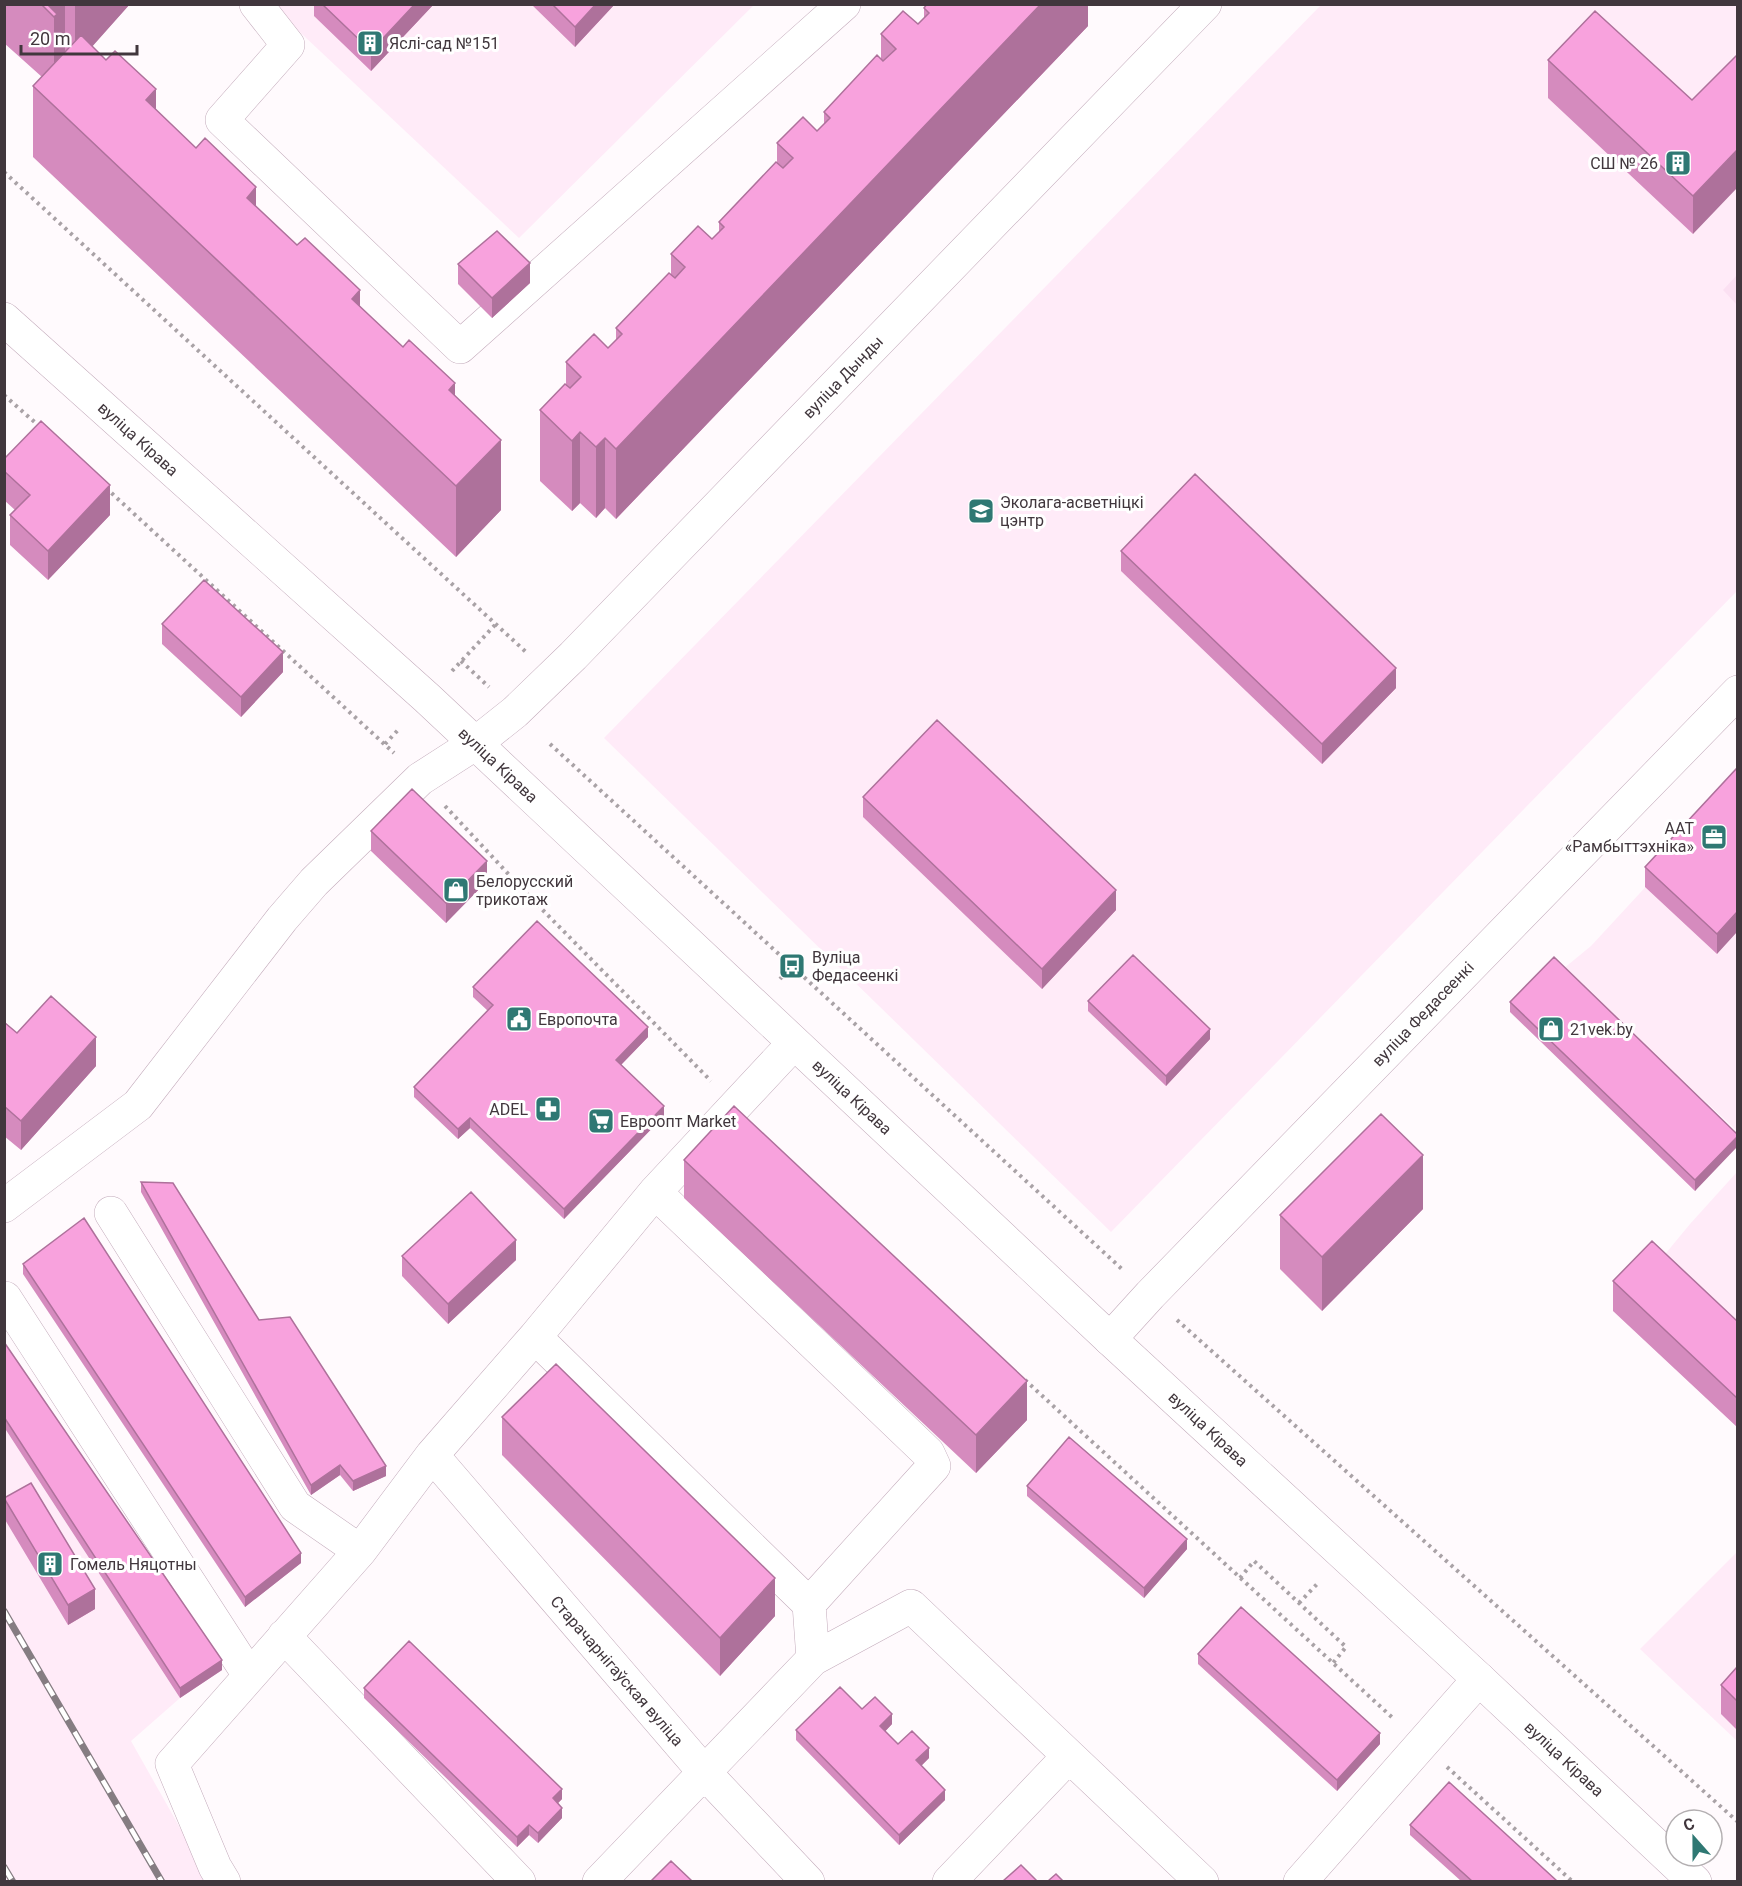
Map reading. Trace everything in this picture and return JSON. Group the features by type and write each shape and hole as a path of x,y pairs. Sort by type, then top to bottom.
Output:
{"street":[{"path":"256,4 288,45 222,120 460,346 844,4"},
{"name":"вуліца Дынды","path":"4,1206 138,1105 282,919 314,882 420,779 476,743 515,712 573,656 1204,4"},
{"name":"вуліца Кірава","path":"4,319 476,743 1110,1339 1695,1881"},
{"name":"вуліца Федасеенкі","path":"1110,1339 1158,1286 1737,692"},
{"path":"224,1881 215,1867 172,1764 360,1551 432,1455 535,1337 655,1192 794,1043"},
{"path":"655,1192 928,1453 934,1466 809,1604"},
{"path":"111,1213 295,1506 360,1551"},
{"path":"5,1298 249,1675"},
{"path":"535,1337 809,1604 813,1659"},
{"name":"Старачарнігаўская вуліца","path":"432,1455 705,1773 807,1881"},
{"path":"599,1881 813,1659 911,1606 1202,1881"},
{"path":"284,1636 519,1881"},
{"path":"1300,1881 1479,1679"},
{"path":"949,1881 1070,1756"}],"path":[{"path":"4,172 529,655"},
{"path":"4,395 39,426"},
{"path":"100,482 385,744 527,894 734,1105"},
{"path":"452,672 495,625"},
{"path":"461,661 494,692"},
{"path":"385,744 398,730"},
{"path":"550,744 1123,1270"},
{"path":"1177,1319 1737,1822"},
{"path":"1021,1376 1573,1881"},
{"path":"1240,1578 1254,1561 1346,1647 1333,1663"}],"shaded area":[{"path":"271,5 754,5 519,238"},
{"path":"1321,5 1737,5 1737,591 1111,1232 604,738"},
{"path":"1737,275 1737,305 1723,290"},
{"name":"ААТ «Рамбыттэхніка»","path":"1737,788 1737,1131 1563,969 1591,946"},
{"path":"1737,1172 1737,1427 1613,1311 1652,1270"},
{"path":"4,1427 180,1698 131,1741 210,1881 5,1881"},
{"path":"1737,1552 1737,1741 1640,1649"}],"building":[{"path":"41,4 47,4 57,14 54,17"},
{"path":"322,4 415,4 371,51"},
{"path":"552,4 596,4 575,27"},
{"path":"927,4 1041,4 616,449 605,438 596,447 580,432 572,441 540,410 565,384 570,388 581,377 566,362 594,334 608,348 622,334 616,328 669,273 675,278 685,267 671,254 698,226 712,239 724,227 719,222 776,162 783,168 793,158 777,143 803,117 817,131 830,118 824,112 877,55 883,61 896,49 881,34 903,11 918,24 929,13 924,8"},
{"path":"1595,11 1692,100 1737,55 1737,150 1693,196 1548,60"},
{"path":"81,35 106,60 115,51 156,89 146,100 196,148 205,138 256,187 247,198 297,245 305,238 360,290 352,299 403,347 409,340 455,383 449,390 501,440 456,486 33,86"},
{"path":"497,231 530,263 492,298 458,264"},
{"path":"41,421 110,485 48,551 10,515 30,495 4,471 4,459"},
{"path":"1195,474 1396,668 1322,744 1121,551"},
{"path":"204,580 283,652 241,697 162,624"},
{"path":"937,720 1116,890 1042,969 863,797"},
{"name":"ААТ «Рамбыттэхніка»","path":"1737,768 1737,912 1717,934 1645,867"},
{"path":"412,789 487,861 446,903 371,831"},
{"path":"537,921 648,1027 616,1060 664,1106 564,1209 470,1118 458,1129 414,1087 493,1005 473,987"},
{"path":"1133,955 1210,1029 1166,1076 1088,1001"},
{"path":"1554,957 1737,1134 1737,1137 1695,1180 1510,1002"},
{"path":"51,996 96,1037 21,1121 4,1106 4,1022 17,1033"},
{"path":"734,1106 1027,1381 976,1435 684,1160"},
{"path":"1381,1114 1423,1155 1322,1257 1280,1215"},
{"path":"141,1182 173,1183 259,1320 290,1317 386,1466 353,1481 340,1465 311,1485"},
{"path":"471,1192 516,1240 448,1304 402,1256"},
{"path":"84,1218 301,1553 245,1597 23,1264"},
{"path":"1652,1241 1737,1321 1737,1398 1613,1281"},
{"path":"4,1342 222,1660 180,1688 4,1417"},
{"path":"556,1364 775,1578 720,1638 502,1417"},
{"path":"1069,1437 1187,1539 1144,1588 1027,1486"},
{"path":"31,1483 95,1589 68,1605 4,1498"},
{"path":"1241,1607 1380,1733 1337,1780 1198,1654"},
{"path":"409,1641 562,1789 553,1798 562,1808 538,1833 529,1825 517,1837 364,1688"},
{"path":"1737,1667 1737,1701 1721,1685"},
{"path":"840,1687 862,1709 875,1697 892,1714 880,1726 898,1744 912,1731 929,1748 916,1760 945,1790 899,1835 796,1730"},
{"path":"1449,1782 1557,1881 1472,1881 1410,1825"},
{"path":"671,1861 692,1881 651,1881"},
{"path":"1021,1865 1037,1881 1003,1881"},
{"path":"1056,1874 1063,1881 1048,1881"}],"railway":[{"path":"4,1611 162,1882"},
{"path":"4,1867 13,1882"}],"place":[{"name":"Яслі-сад №151","path":"370,43"},
{"name":"СШ № 26","path":"1678,163"},
{"name":"Эколага-асветніцкі цэнтр","path":"981,511"},
{"name":"ААТ «Рамбыттэхніка»","path":"1714,837"},
{"name":"Белорусский трикотаж","path":"456,890"},
{"name":"Вуліца Федасеенкі","path":"792,966"},
{"name":"Европочта","path":"519,1019"},
{"name":"21vek.by","path":"1551,1029"},
{"name":"ADEL","path":"548,1109"},
{"name":"Евроопт Market","path":"601,1121"},
{"name":"Гомель Няцотны","path":"50,1564"}]}
